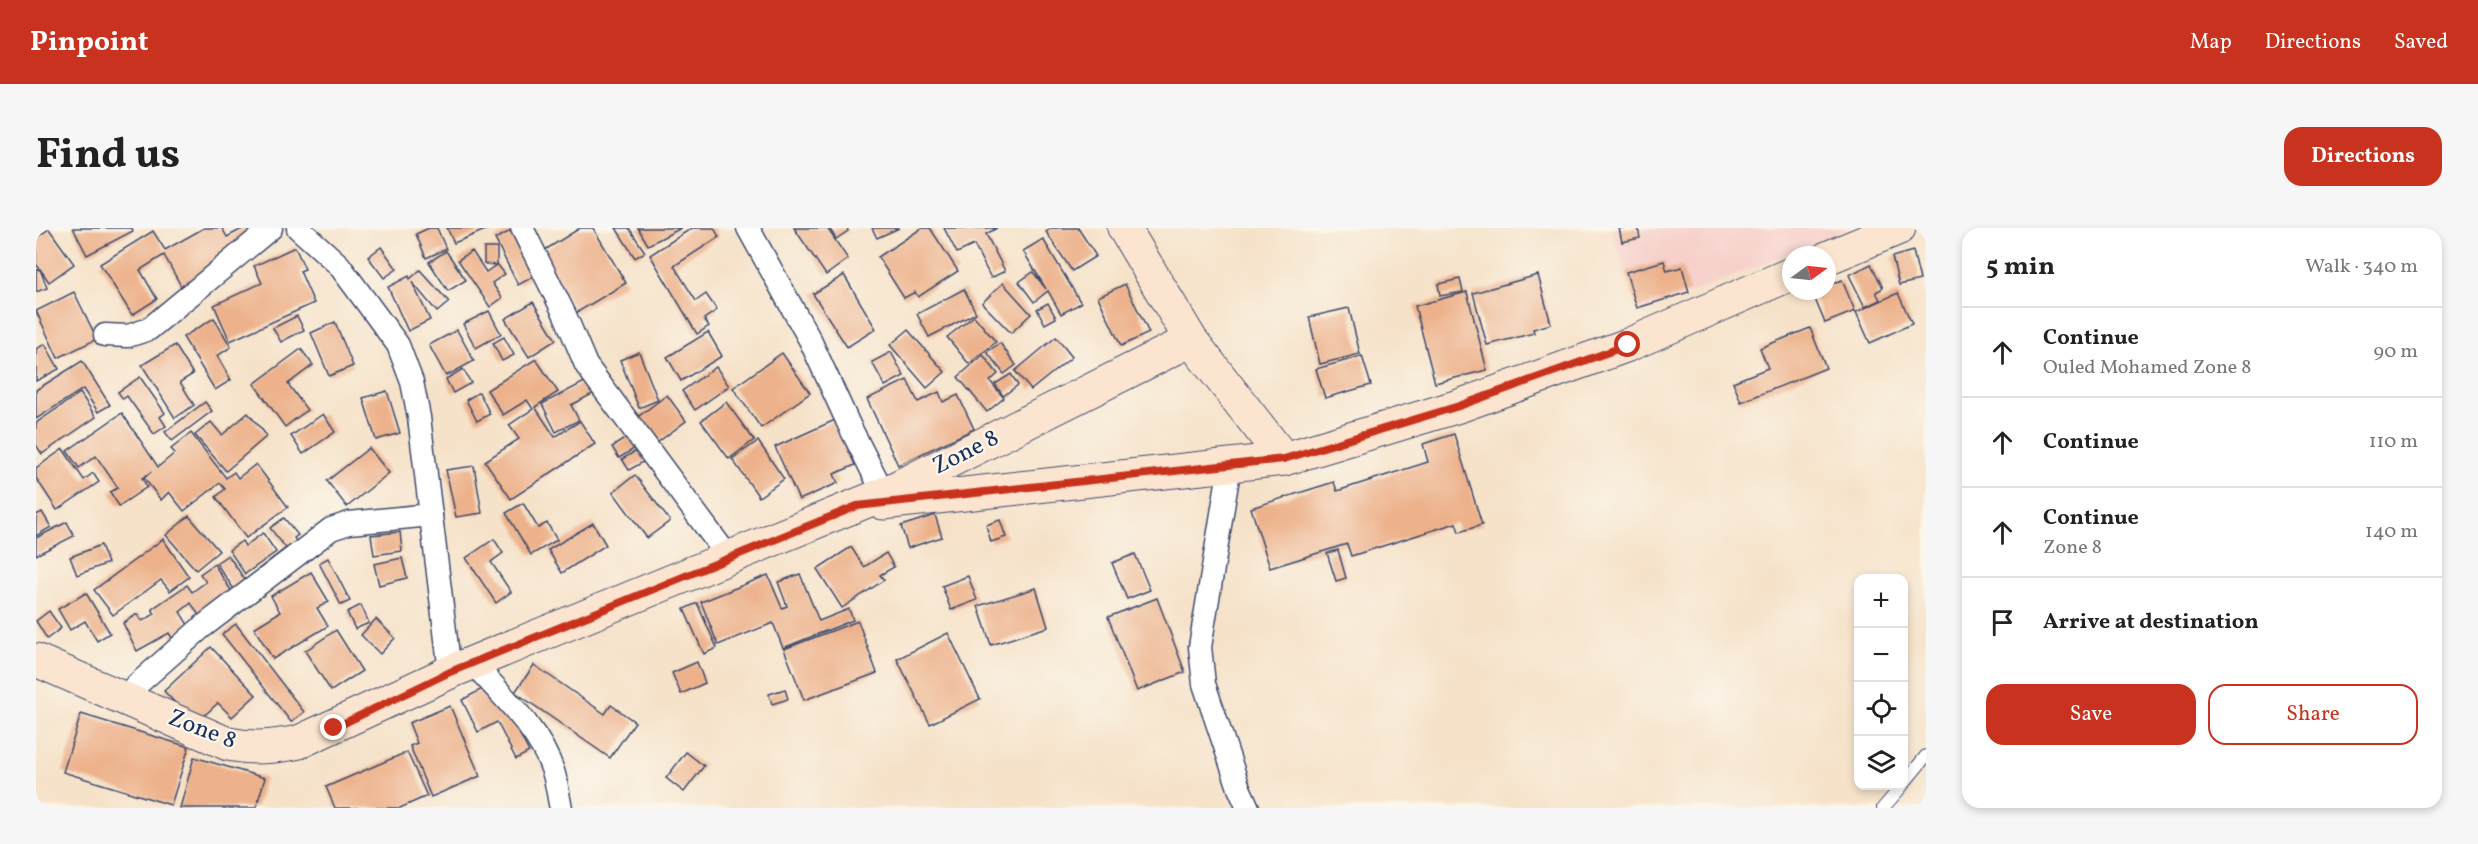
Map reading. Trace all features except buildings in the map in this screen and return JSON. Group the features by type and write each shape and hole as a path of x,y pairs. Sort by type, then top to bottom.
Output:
{"main road":[{"path":"1124,228 1191,340 1284,459"},
{"path":"1836,254 1899,228"},
{"path":"870,500 1284,459 1459,406 1607,352 1782,278"},
{"name":"Zone 8","path":"36,660 228,744 247,748 275,747 299,742 334,728 462,667 870,500 1191,340"}],"street":[{"path":"105,334 128,336 149,330 271,228"},
{"path":"522,228 561,305 586,365 729,558"},
{"path":"748,228 810,340 850,427 870,500"},
{"path":"312,232 398,345 412,382 419,417 431,515 462,667 522,719 539,744 553,771 561,808"},
{"path":"1230,465 1200,647 1204,684 1248,808"},
{"path":"122,698 201,628 331,529 349,523 431,515"}],"lane":[{"path":"1908,778 1926,756"},
{"path":"1883,808 1898,790"}],"shaded area":[{"path":"1610,228 1852,228 1807,246 1782,246 1782,256 1641,313"}],"route":[{"path":"334,728 450,672 857,506 1284,459 1459,406 1628,345"}]}
